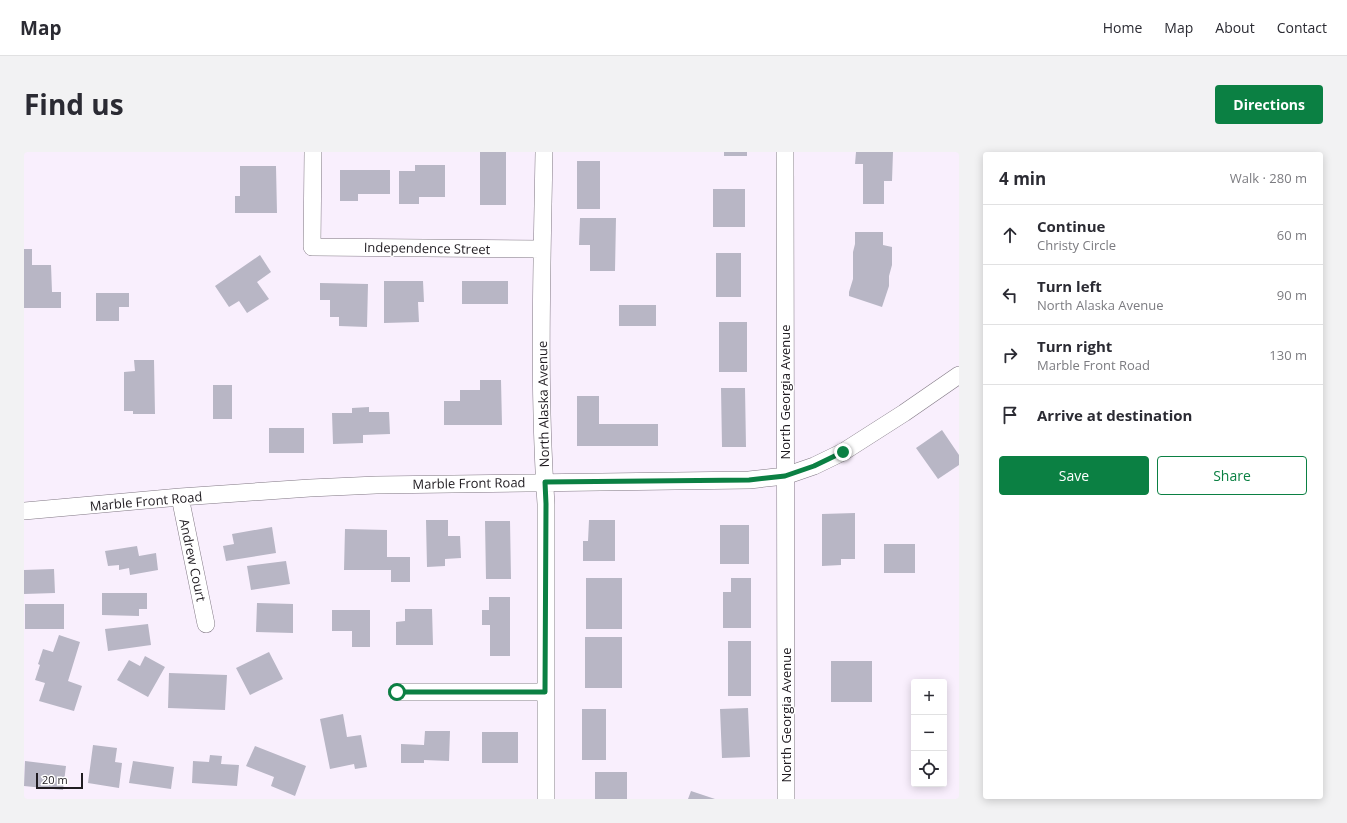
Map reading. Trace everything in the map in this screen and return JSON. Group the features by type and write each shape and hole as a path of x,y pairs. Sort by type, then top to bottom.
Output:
{"street":[{"name":"Independence Street","path":"313,152 312,247 542,249"},
{"name":"North Alaska Avenue","path":"544,152 542,249 543,443 546,504 546,799"},
{"name":"North Georgia Avenue","path":"785,152 786,799"},
{"name":"Marble Front Road","path":"24,512 180,497 310,488 545,482 749,480 785,476 814,466 843,452 904,413 959,374"},
{"name":"Andrew Court","path":"180,497 206,624"},
{"path":"397,692 545,692"}],"building":[{"path":"480,152 506,152 506,205 480,205"},
{"path":"724,152 747,152 747,156 724,156"},
{"path":"856,152 893,152 892,181 884,181 884,204 863,204 863,164 855,164"},
{"path":"577,161 600,161 600,209 577,209"},
{"path":"415,165 445,165 445,197 419,197 419,204 399,204 399,171 415,171"},
{"path":"240,166 276,166 277,213 235,213 235,196 240,196"},
{"path":"340,170 390,170 390,194 358,194 358,201 340,201"},
{"path":"713,189 745,189 745,227 713,227"},
{"path":"580,218 616,218 615,271 590,271 590,245 579,245"},
{"path":"855,232 883,232 883,245 892,247 892,265 889,276 889,286 882,307 849,296 853,279"},
{"path":"24,249 32,249 32,265 51,265 52,292 61,292 61,308 24,308"},
{"path":"716,253 741,253 741,297 716,297"},
{"path":"260,255 271,272 257,282 269,299 247,313 239,301 229,307 215,286"},
{"path":"384,281 423,281 424,302 418,302 419,322 384,323"},
{"path":"462,281 508,281 508,304 462,304"},
{"path":"320,283 368,284 367,327 339,326 339,317 330,317 330,300 320,300"},
{"path":"96,293 129,293 129,307 119,307 119,321 96,321"},
{"path":"619,305 656,305 656,326 619,326"},
{"path":"719,322 747,322 747,372 719,372"},
{"path":"134,360 154,360 155,414 133,414 133,411 124,411 124,372 135,371"},
{"path":"480,380 501,380 502,425 444,425 444,401 460,401 460,390 480,390"},
{"path":"213,385 232,385 232,419 213,419"},
{"path":"721,388 745,388 746,447 722,447"},
{"path":"577,396 599,396 599,424 658,424 658,446 577,446"},
{"path":"369,407 369,412 389,412 390,434 363,435 363,443 333,444 332,413 352,413 352,408"},
{"path":"269,428 304,428 304,453 269,453"},
{"path":"942,430 959,455 959,465 938,479 916,448"},
{"path":"855,513 855,559 841,559 841,565 822,566 822,514"},
{"path":"426,520 448,520 448,536 460,536 461,558 445,559 445,566 427,567"},
{"path":"589,520 615,520 615,561 583,561 583,541 588,541"},
{"path":"485,521 510,521 511,579 486,579"},
{"path":"720,525 749,525 749,564 720,564"},
{"path":"272,527 276,553 226,561 223,546 234,544 232,534"},
{"path":"345,529 387,530 387,557 410,557 410,582 391,582 391,570 344,570"},
{"path":"884,544 915,544 915,573 884,573"},
{"path":"137,546 139,556 156,553 158,570 130,575 129,568 119,570 119,565 108,566 105,551"},
{"path":"286,561 290,584 251,590 247,566"},
{"path":"54,569 55,593 24,594 24,570"},
{"path":"586,578 622,578 622,629 586,629"},
{"path":"731,578 751,578 751,628 723,628 723,592 731,592"},
{"path":"102,593 147,593 147,609 139,609 139,616 102,615"},
{"path":"489,597 510,597 510,656 490,656 490,625 482,625 482,610 489,610"},
{"path":"257,603 293,604 293,633 256,632"},
{"path":"25,604 64,604 64,629 25,629"},
{"path":"405,609 432,609 433,645 396,645 396,622 405,621"},
{"path":"332,610 370,610 370,647 352,647 352,631 332,631"},
{"path":"148,624 151,645 108,651 105,629"},
{"path":"59,635 80,642 68,681 82,686 74,711 39,701 45,683 35,680 40,665 38,664 43,649 53,652"},
{"path":"585,637 622,637 622,688 585,688"},
{"path":"728,641 751,641 751,696 728,696"},
{"path":"269,652 283,679 250,695 236,668"},
{"path":"145,656 165,667 148,697 117,680 129,660 140,666"},
{"path":"831,661 872,661 872,702 831,702"},
{"path":"169,673 227,675 225,710 168,708"},
{"path":"748,708 750,757 722,758 720,709"},
{"path":"582,709 606,709 606,760 582,760"},
{"path":"343,714 347,737 361,735 367,767 355,769 354,764 330,769 320,719"},
{"path":"425,731 450,731 449,761 424,760 424,763 401,763 401,744 424,745"},
{"path":"482,732 518,732 518,763 482,763"},
{"path":"93,745 117,748 115,762 122,763 119,788 88,783"},
{"path":"255,746 306,766 295,796 271,786 274,777 246,766"},
{"path":"210,755 222,756 221,764 239,765 237,786 192,783 193,761 209,762"},
{"path":"25,761 66,766 63,790 24,786"},
{"path":"133,761 174,767 171,789 129,783"},
{"path":"595,772 627,772 627,799 595,799"},
{"path":"691,791 715,799 688,799"}],"route":[{"path":"397,692 545,692 545,482 749,480 785,476 814,466 843,452"}]}
